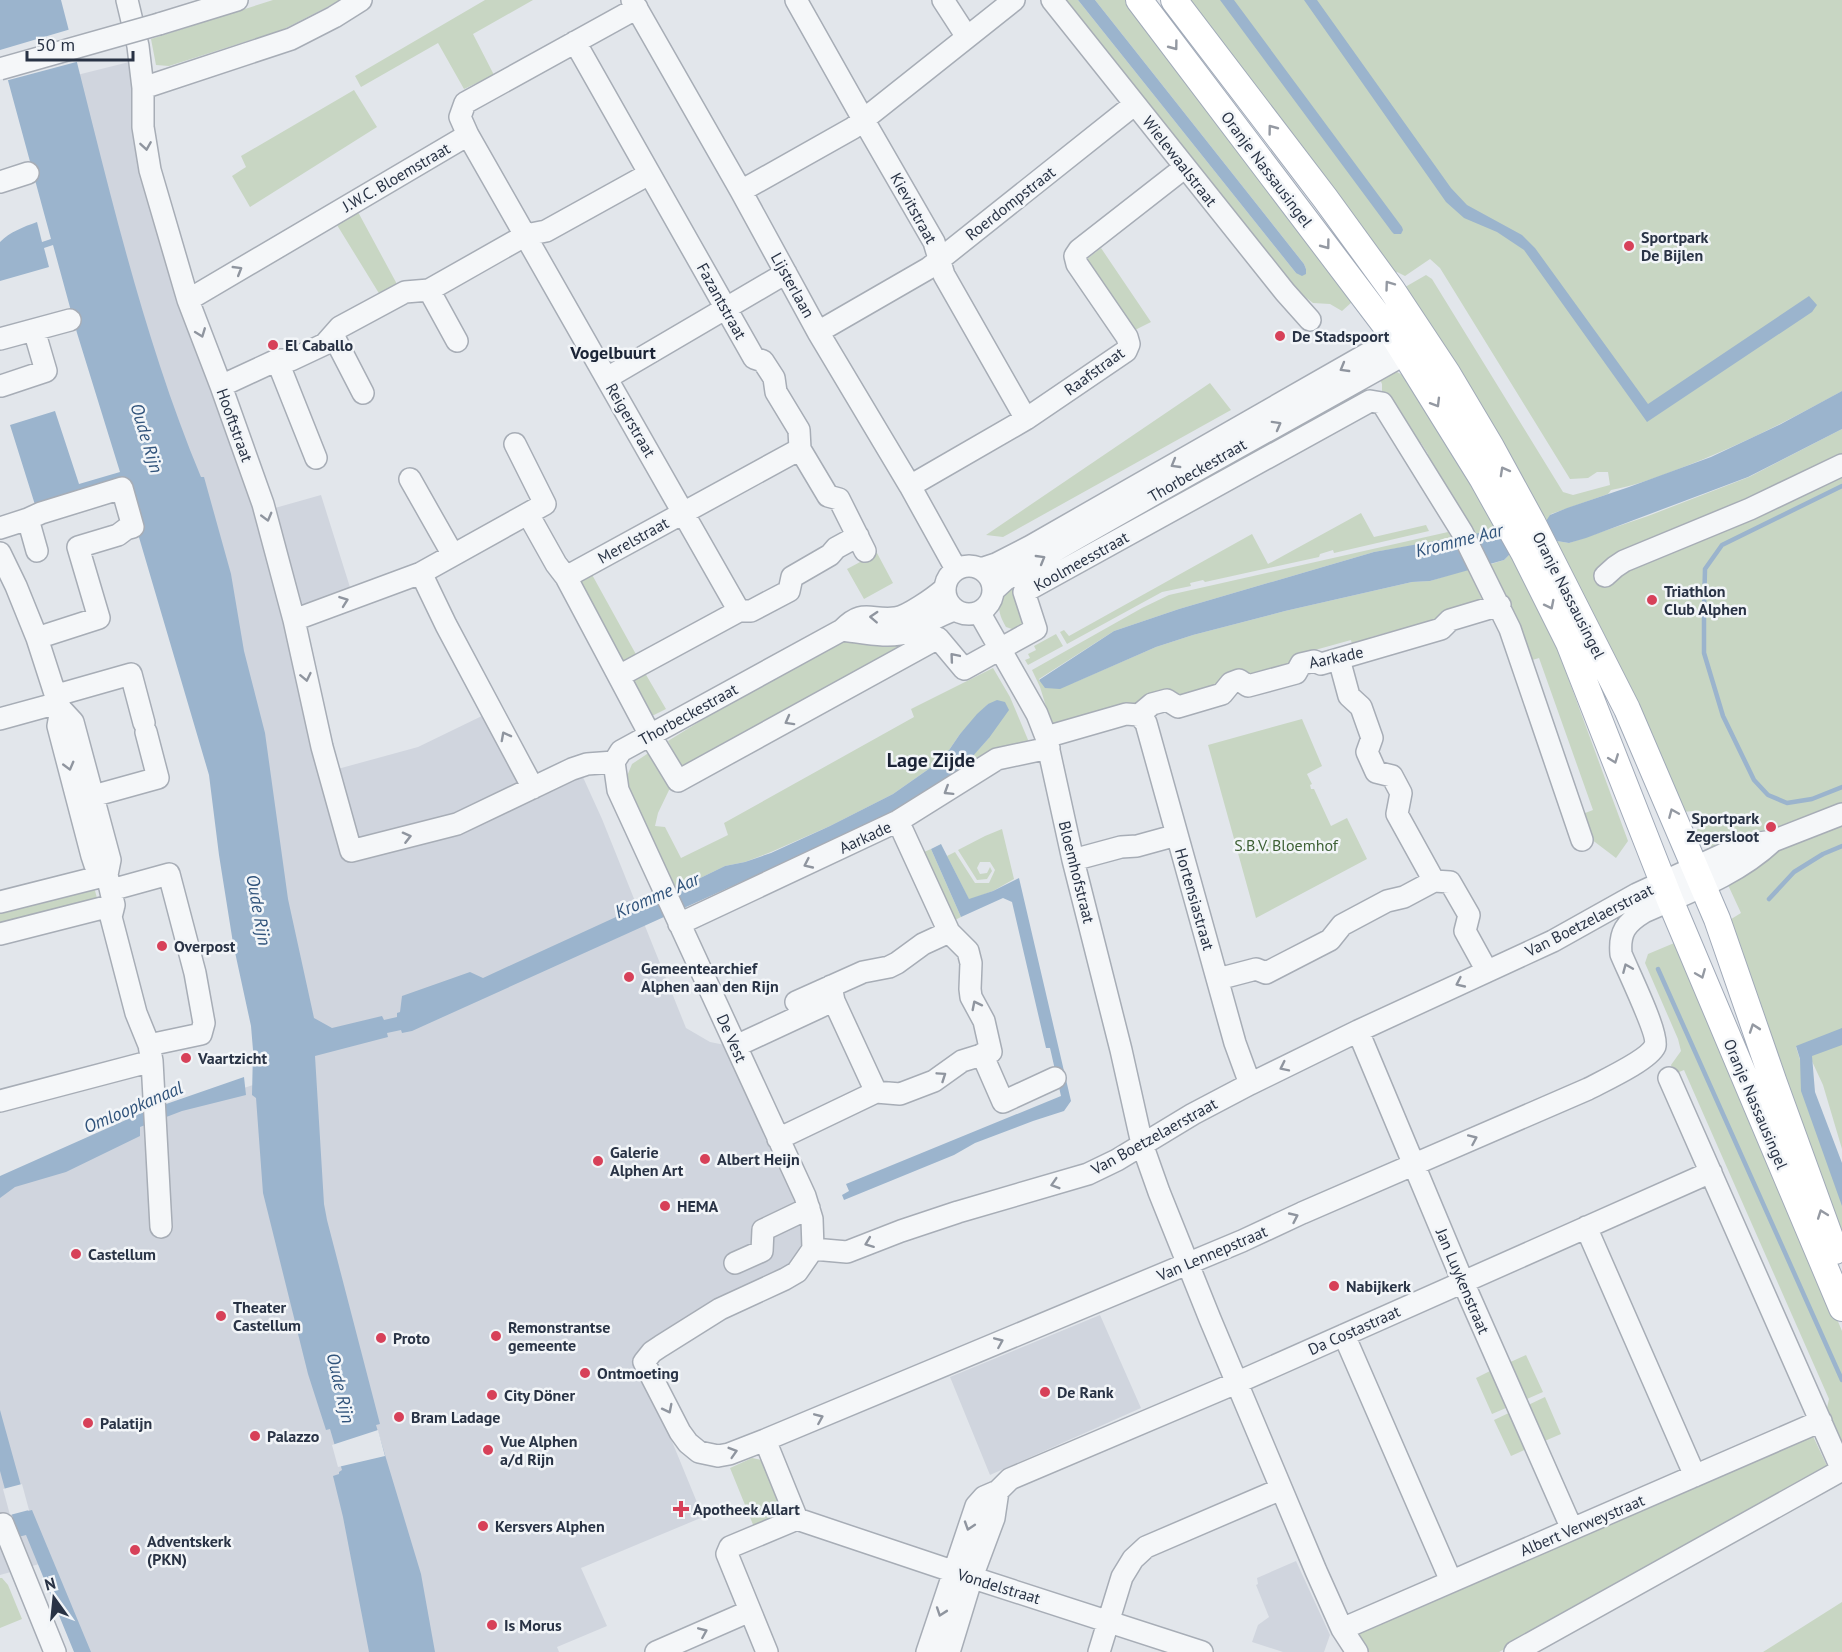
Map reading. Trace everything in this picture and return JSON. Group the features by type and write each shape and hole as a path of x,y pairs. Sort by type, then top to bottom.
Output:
{"main road":[{"name":"Oranje Nassausingel","path":"1139,0 1400,346 1476,468 1520,524"},
{"name":"Oranje Nassausingel","path":"1174,0 1392,290 1422,334 1485,438 1520,524 1627,709 1699,876 1717,920 1842,1268"},
{"name":"Oranje Nassausingel","path":"1534,550 1667,891 1842,1308"}],"street":[{"name":"Hooftstraat","path":"127,0 138,46 144,88 143,127 150,170 188,300 264,504 294,620 322,747 351,851 457,824 533,788"},
{"path":"0,69 237,0"},
{"path":"144,88 291,39 361,0"},
{"name":"Kievitstraat","path":"796,0 932,238 944,275 1026,419"},
{"path":"943,0 967,38"},
{"path":"741,191 853,128 1014,0"},
{"name":"Wielewaalstraat","path":"1052,0 1184,168 1310,320"},
{"name":"J.W.C. Bloemstraat","path":"188,300 468,135 460,117 465,103 575,42 634,4"},
{"name":"Lijsterlaan","path":"634,4 741,191 818,332 910,486 956,569"},
{"name":"Fazantstraat","path":"575,42 754,358 763,361 774,378 776,392 799,430 800,449 828,496 839,499 861,544 836,548 830,555 792,577 789,591 752,612 739,611"},
{"name":"Roerdompstraat","path":"818,332 929,268 1135,104"},
{"name":"Reigerstraat","path":"468,135 739,611"},
{"name":"Raafstraat","path":"910,486 1026,419 1126,351 1129,344 1127,337 1077,264 1076,256 1079,250 1184,168"},
{"path":"0,182 28,173"},
{"path":"221,386 277,360 291,360 325,344 340,327 405,292 429,290 526,235 546,231 649,174"},
{"path":"607,378 786,273"},
{"path":"429,290 457,341"},
{"path":"0,339 70,320"},
{"path":"0,385 46,371 34,330"},
{"path":"1400,346 1422,334"},
{"path":"333,335 363,393"},
{"name":"Thorbeckestraat","path":"981,569 1031,546 1400,346"},
{"name":"Thorbeckestraat","path":"993,591 1005,580 1171,484 1400,346"},
{"path":"277,360 316,458"},
{"name":"Koolmeesstraat","path":"650,735 678,781 938,638 964,669 1036,629 1023,592 1370,400 1382,403 1462,532 1500,605 1582,840"},
{"path":"294,620 422,573 545,504 515,444"},
{"name":"Merelstraat","path":"566,577 800,449"},
{"path":"1605,576 1624,561 1750,509 1842,465"},
{"path":"410,479 453,555"},
{"path":"0,528 122,488 133,527 118,535 78,547 99,618 37,638"},
{"path":"528,514 556,564 566,577 650,735"},
{"path":"28,519 37,551"},
{"path":"0,553 37,638 59,703 73,722 110,860 111,890"},
{"path":"969,566 981,569 988,576 993,591 989,603 979,612 967,614 955,610 947,601 944,589 946,580 956,569 969,566"},
{"path":"422,573 446,625 533,788 587,764 614,762"},
{"name":"Thorbeckestraat","path":"614,762 621,751 842,630 849,623 864,616 896,618 932,599 944,589"},
{"name":"Aarkade","path":"678,922 898,821 998,759 1126,714 1139,715 1152,704 1167,700 1179,706 1222,694 1231,682 1239,680 1248,686 1296,673 1301,664 1314,661 1321,664 1441,629 1450,620 1500,605"},
{"path":"842,630 893,635 906,633 940,615 955,610"},
{"path":"619,676 739,611"},
{"name":"Bloemhofstraat","path":"979,612 1037,714 1047,742 1073,861 1121,1050 1142,1144 1159,1192 1281,1489 1342,1629 1356,1652"},
{"path":"1339,659 1349,696 1361,707 1372,738 1367,752 1376,772 1392,776 1401,793 1397,814 1434,881"},
{"path":"0,719 59,703 131,670 158,778 93,796"},
{"path":"59,703 58,726 92,856 122,914 146,1010 157,1124 162,1227"},
{"name":"Hortensiastraat","path":"1139,715 1146,723 1235,1043 1250,1084"},
{"name":"De Vest","path":"614,762 618,790 800,1183 814,1231 813,1249"},
{"path":"1589,922 1620,942 1624,928 1667,891 1699,876 1732,872 1758,856 1773,841 1842,814"},
{"path":"778,1139 876,1092 900,1094 934,1081 962,1061 990,1052 984,1021 969,989 971,963 968,951 949,932 898,821"},
{"path":"1073,861 1121,847 1137,846 1177,835"},
{"path":"0,934 111,890 170,874 195,973 204,1023 201,1034 150,1053 0,1101"},
{"path":"1218,979 1256,969 1266,973 1330,940 1342,925 1387,901 1404,897 1434,881 1450,882 1460,898 1469,915 1465,931 1487,971"},
{"path":"0,902 111,890"},
{"name":"Van Boetzelaerstraat","path":"813,1249 847,1252 936,1220 1088,1174 1117,1160 1193,1113 1358,1031 1552,941 1637,894 1667,891"},
{"path":"736,1046 790,1008 833,993 863,972 889,967 923,944 949,932"},
{"name":"Van Lennepstraat","path":"813,1249 797,1272 711,1314 652,1352 644,1362 680,1432 699,1452 718,1456 729,1454 765,1440 1242,1241 1588,1089 1646,1056 1656,1039 1621,954 1620,942"},
{"path":"833,993 876,1092"},
{"name":"Jan Luykenstraat","path":"1358,1031 1463,1282 1572,1529"},
{"path":"982,1054 1003,1102 1055,1078"},
{"path":"1515,1652 1842,1470 1670,1078"},
{"name":"Da Costastraat","path":"964,1575 994,1518 998,1491 1010,1479 1236,1383 1711,1172"},
{"path":"735,1263 762,1251 763,1230 809,1208"},
{"path":"1586,1227 1695,1476"},
{"path":"1344,1335 1451,1581"},
{"name":"Albert Verweystraat","path":"1342,1629 1821,1421"},
{"path":"765,1440 797,1519 730,1547 727,1554 767,1652"},
{"path":"1099,1652 1122,1577 1133,1559 1146,1547 1281,1489"},
{"name":"Vondelstraat","path":"797,1519 1202,1652"},
{"path":"3,1524 55,1652"},
{"path":"927,1652 964,1575"},
{"path":"946,1652 950,1649 964,1575"},
{"path":"656,1652 750,1611"}],"shaded area":[{"path":"133,61 165,189 223,373 275,508 321,495 354,600 301,619 334,770 418,747 486,714 520,790 577,764 602,819 686,1028 710,1042 725,1045 801,1199 803,1259 659,1343 649,1372 662,1417 703,1517 581,1568 607,1626 557,1647 559,1652 87,1652 50,1561 0,1575 0,1187 156,1117 314,1065 164,426 77,75"},
{"name":"De Rank","path":"1100,1315 1141,1408 990,1475 950,1377"},
{"path":"1296,1561 1330,1635 1324,1652 1283,1652 1252,1642 1258,1625 1269,1617 1256,1585 1258,1584 1257,1578"}],"green space":[{"path":"273,0 341,0 282,30 169,66 156,65 151,39"},
{"path":"485,0 533,0 473,34 494,75 464,89 438,43 361,87 355,76"},
{"path":"1063,0 1078,0 1296,273 1306,269 1095,0 1129,0 1256,176 1352,302 1342,311 1330,304 1313,303 1292,287"},
{"name":"Sportpark De Bijlen","path":"1184,0 1842,0 1842,391 1698,462 1652,479 1611,490 1608,494 1551,514 1545,526 1400,290 1426,275 1432,279 1563,492 1573,495 1610,485 1608,472 1597,472 1588,478 1570,479 1440,268 1430,259 1405,276 1397,272 1391,276"},
{"path":"354,90 377,127 250,207 232,176 246,167 241,156"},
{"path":"358,212 398,286 380,295 337,225"},
{"path":"1101,248 1151,322 1131,332 1087,266 1087,259"},
{"path":"1397,372 1408,378 1503,535 1470,536 1423,457 1428,454 1421,443 1417,445 1389,395 1382,391 1379,377"},
{"path":"1210,383 1231,410 1003,537 986,535"},
{"name":"Sportpark Zegersloot","path":"1842,429 1842,1149 1823,1085 1804,1044 1796,1047 1842,1192 1842,1251 1728,921 1741,913 1710,846 1698,842 1690,832 1701,828 1693,811 1683,812 1551,540 1569,543 1648,516 1749,477"},
{"path":"1361,513 1374,537 1426,525 1429,531 1334,553 1333,550 1320,554 1319,557 1205,582 1203,580 1190,583 1191,586 1162,592 1067,644 1060,632 1064,630 1069,636 1252,534 1268,564"},
{"path":"1448,532 1452,539 1374,552 1179,609 1114,631 1039,681 1073,683 1156,647 1193,635 1412,582 1430,581 1468,569 1485,606 1371,637 1364,647 1353,649 1351,640 1315,650 1316,655 1292,669 1178,699 1169,694 1052,726 1040,687 1032,670 1142,608 1169,595"},
{"path":"1513,551 1553,637 1628,841 1616,858 1587,836 1580,815 1593,810 1539,658 1526,662 1485,566 1504,560"},
{"path":"877,553 893,583 864,599 847,569"},
{"path":"590,571 638,658 622,666 576,579"},
{"path":"1013,584 1018,594 1024,626 1015,630 1006,627 999,609 1001,599"},
{"path":"1056,634 1063,646 1028,665 1025,660 1030,658 1028,654 1036,650 1034,646"},
{"path":"848,639 865,639 913,648 684,773 668,741 779,674"},
{"path":"993,668 1010,697 1031,747 1006,750 965,764 989,738 988,704 960,734 943,759 893,794 830,826 745,862 725,866 674,891 625,781 632,764 650,752 670,788 658,813 655,826 665,827 681,858 728,835 724,823 914,717 911,709"},
{"path":"645,673 666,709 650,717 632,681"},
{"name":"S.B.V. Bloemhof","path":"1302,719 1322,766 1307,774 1312,784 1311,789 1314,789 1331,826 1347,818 1367,859 1256,918 1208,745"},
{"path":"911,824 924,852 931,849 961,917 951,922 906,826"},
{"path":"1002,829 1014,879 993,891 969,900 947,856 955,852 975,883 989,883 995,870 990,862 980,862 977,868 980,874 987,873 990,867 992,871 987,879 977,880 958,850"},
{"path":"94,887 97,898 93,904 0,930 0,907"},
{"path":"1679,941 1842,1331 1842,1444 1827,1408 1829,1399 1684,1070 1674,1074 1671,1065 1681,1051 1678,1039 1645,963 1648,954"},
{"path":"1526,1355 1543,1392 1522,1401 1506,1364"},
{"path":"1496,1368 1513,1405 1492,1414 1476,1378"},
{"path":"1545,1397 1561,1434 1540,1443 1524,1407"},
{"path":"1515,1410 1531,1447 1511,1456 1494,1420"},
{"path":"1811,1432 1828,1468 1619,1589 1499,1652 1368,1652 1356,1633"},
{"path":"752,1458 762,1460 781,1511 779,1517 754,1527 730,1468"},
{"path":"0,1578 8,1585 22,1619 0,1628"},
{"path":"1842,1602 1842,1652 1763,1652"}],"water":[{"name":"Oude Rijn","path":"0,0 61,0 140,301 178,419 201,477 204,477 231,574 244,651 265,733 288,899 314,1018 332,1028 382,1016 384,1020 397,1017 402,996 470,972 483,978 725,866 771,853 893,794 943,759 960,734 988,704 997,700 1005,702 1009,710 989,738 956,775 903,809 412,1031 402,1033 401,1030 387,1033 388,1037 315,1056 324,1204 327,1220 380,1424 376,1425 421,1574 435,1652 369,1652 333,1476 342,1470 330,1429 326,1430 308,1374 263,1193 256,1098 252,1095 251,1026 233,943 209,775 123,483 36,508 10,425 55,411 79,484 120,472 77,333 53,245 44,248 49,267 0,281 0,242 4,238 37,222 42,242 51,239 0,51"},
{"path":"1078,0 1095,0 1304,264 1306,274 1302,276 1296,273"},
{"path":"1220,0 1234,0 1402,227 1401,234 1392,232"},
{"path":"1304,0 1317,0 1451,188 1467,205 1522,235 1535,248 1648,404 1809,296 1817,305 1812,312 1647,422 1524,250 1497,232 1464,218 1446,202"},
{"name":"Kromme Aar","path":"1842,391 1842,429 1748,477 1586,538 1569,543 1551,540 1513,551 1504,560 1430,581 1412,582 1193,635 1156,647 1060,689 1045,688 1039,680 1114,631 1179,609 1374,552 1485,532 1503,535 1544,524 1550,515 1567,508 1711,457 1781,424"},
{"path":"941,844 969,899 993,891 1019,878 1071,1101 1064,1111 975,1143 954,1155 844,1200 842,1195 849,1191 846,1184 1061,1096 1050,1048 1046,1048 1012,902 1003,898 961,917 931,849"},
{"path":"1842,1028 1842,1045 1812,1056 1815,1092 1842,1163 1842,1206 1801,1091 1800,1059 1796,1046"},
{"path":"244,1077 246,1095 182,1111 140,1127 140,1136 66,1172 15,1187 0,1198 0,1176 146,1111"},
{"path":"0,1410 28,1511 32,1510 91,1652 74,1652 26,1535 18,1537 0,1471"}],"pier":[{"path":"71,29 80,61 5,81 0,62 0,50"},
{"path":"378,1430 385,1456 338,1467 332,1445"},
{"path":"22,1484 29,1510 10,1515 3,1489"}],"waterway":[{"path":"1842,486 1722,545 1705,569 1704,609 1704,653 1723,716 1754,780 1768,795 1787,803 1812,799 1842,787"},
{"path":"1769,899 1794,872 1823,854 1842,846"},
{"path":"1658,969 1842,1380"}],"place":[{"name":"Sportpark De Bijlen","path":"1629,246"},
{"name":"De Stadspoort","path":"1280,336"},
{"name":"El Caballo","path":"273,345"},
{"name":"Triathlon Club Alphen","path":"1652,600"},
{"name":"Sportpark Zegersloot","path":"1771,827"},
{"name":"Overpost","path":"162,946"},
{"name":"Gemeentearchief Alphen aan den Rijn","path":"629,977"},
{"name":"Vaartzicht","path":"186,1058"},
{"name":"Albert Heijn","path":"705,1159"},
{"name":"Galerie Alphen Art","path":"598,1161"},
{"name":"HEMA","path":"665,1206"},
{"name":"Castellum","path":"76,1254"},
{"name":"Nabijkerk","path":"1334,1286"},
{"name":"Theater Castellum","path":"221,1316"},
{"name":"Remonstrantse gemeente","path":"496,1336"},
{"name":"Proto","path":"381,1338"},
{"name":"Ontmoeting","path":"585,1373"},
{"name":"De Rank","path":"1045,1392"},
{"name":"City Döner","path":"492,1395"},
{"name":"Bram Ladage","path":"399,1417"},
{"name":"Palatijn","path":"88,1423"},
{"name":"Palazzo","path":"255,1436"},
{"name":"Vue Alphen a/d Rijn","path":"488,1450"},
{"name":"Apotheek Allart","path":"681,1509"},
{"name":"Kersvers Alphen","path":"483,1526"},
{"name":"Adventskerk (PKN)","path":"135,1550"},
{"name":"Is Morus","path":"492,1625"}],"district":[{"name":"Vogelbuurt","path":"613,352"},
{"name":"Lage Zijde","path":"931,760"}],"water label":[{"name":"Omloopkanaal","path":"133,1107"}]}
